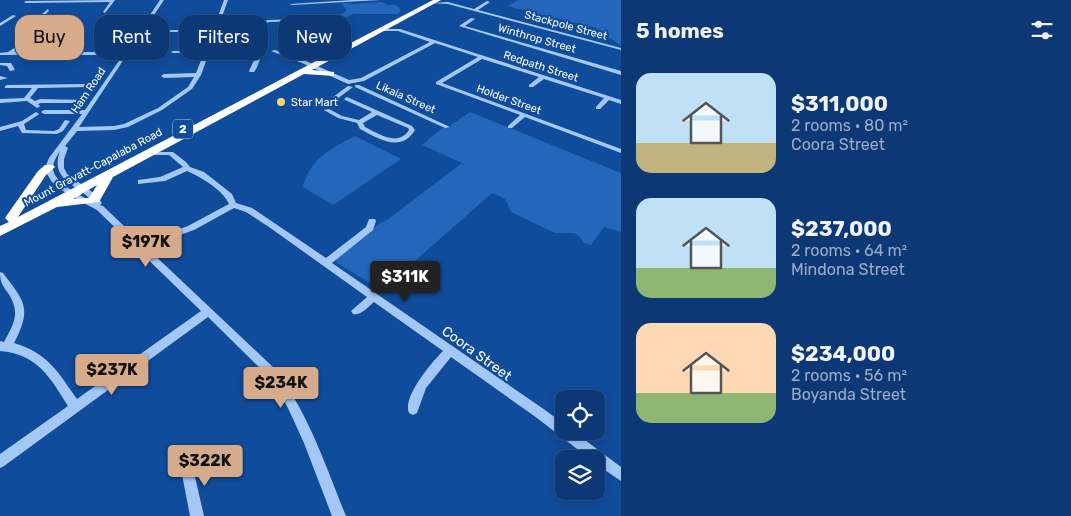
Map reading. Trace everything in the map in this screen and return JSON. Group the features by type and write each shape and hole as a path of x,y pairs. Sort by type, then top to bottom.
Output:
{"highway":[{"name":"Mount Gravatt-Capalaba Road","path":"0,232 54,204 83,195 108,176 169,142 434,1"},
{"name":"Mount Gravatt-Capalaba Road","path":"351,42 434,1"},
{"path":"289,74 293,60"},
{"name":"Mount Gravatt-Capalaba Road","path":"6,221 83,195 289,74 309,67 318,60"},
{"path":"309,67 331,74"},
{"path":"6,221 42,173 49,167"}],"street":[{"name":"Ham Road","path":"151,15 162,0"},
{"path":"220,15 226,0"},
{"name":"Stackpole Street","path":"442,0 448,3"},
{"path":"26,2 113,1"},
{"path":"105,12 113,1"},
{"path":"292,4 376,1"},
{"name":"Stackpole Street","path":"434,1 448,3 621,49"},
{"path":"475,10 488,2"},
{"path":"10,54 27,42 27,39 20,35 49,12"},
{"path":"0,25 14,16"},
{"name":"Winthrop Street","path":"473,19 461,26 621,73"},
{"name":"Redpath Street","path":"392,25 398,30"},
{"name":"Redpath Street","path":"382,30 398,30 621,102"},
{"path":"335,98 354,83 434,42"},
{"path":"173,52 179,52"},
{"path":"0,54 94,53"},
{"name":"Holder Street","path":"482,58 438,83 621,151"},
{"name":"Ham Road","path":"49,167 52,158 75,130 121,60"},
{"path":"75,130 126,126 160,109 190,88 204,60"},
{"path":"252,71 256,67 257,60"},
{"path":"297,60 309,67"},
{"path":"0,63 10,65 12,70"},
{"name":"Likala Street","path":"331,74 447,127"},
{"path":"164,76 198,75"},
{"path":"531,86 543,77"},
{"path":"8,87 87,86"},
{"path":"36,87 28,97 40,112"},
{"path":"598,108 608,98"},
{"path":"347,99 410,127 412,130 410,135 403,140 387,140 362,128 360,122"},
{"path":"0,101 83,101"},
{"path":"327,110 348,120 360,122 377,112"},
{"path":"0,121 4,124 3,128 20,124 40,112 86,112"},
{"path":"510,127 524,115"},
{"path":"20,124 24,132 55,133 62,130 67,121"},
{"path":"149,154 170,153 169,142"},
{"name":"Ham Road","path":"65,143 60,157 60,167 64,176 83,195"},
{"name":"Coora Street","path":"170,153 184,163 187,168 200,174 229,196 233,205 249,210 374,296 449,351 541,414 621,475"},
{"path":"49,167 54,181 83,195 144,249 270,371 294,406 339,516"},
{"path":"141,182 162,179 187,168"},
{"path":"144,249 191,228 233,205"},
{"path":"326,263 370,228 372,221"},
{"path":"0,275 20,304 22,312 19,324 4,346 30,353 39,358 50,370 75,406"},
{"path":"356,311 374,296"},
{"path":"0,462 209,311"},
{"path":"413,409 416,393 430,372 449,351"},
{"path":"186,464 197,516"}],"shaded area":[{"path":"518,0 621,0 621,46 596,28 507,6"},
{"path":"341,2 354,4 382,2 387,5 395,5 401,11 397,14 325,15 341,14 347,11"},
{"path":"470,112 621,173 621,232 604,227 591,245 584,243 574,233 555,233 511,212 505,199 492,193 382,290 337,263 336,259 380,223 387,220 462,163 422,145 442,128 451,127 451,125"},
{"path":"355,136 401,159 333,205 303,187 306,177 316,161 330,150"}],"place":[{"name":"Star Mart","path":"281,102"}]}
